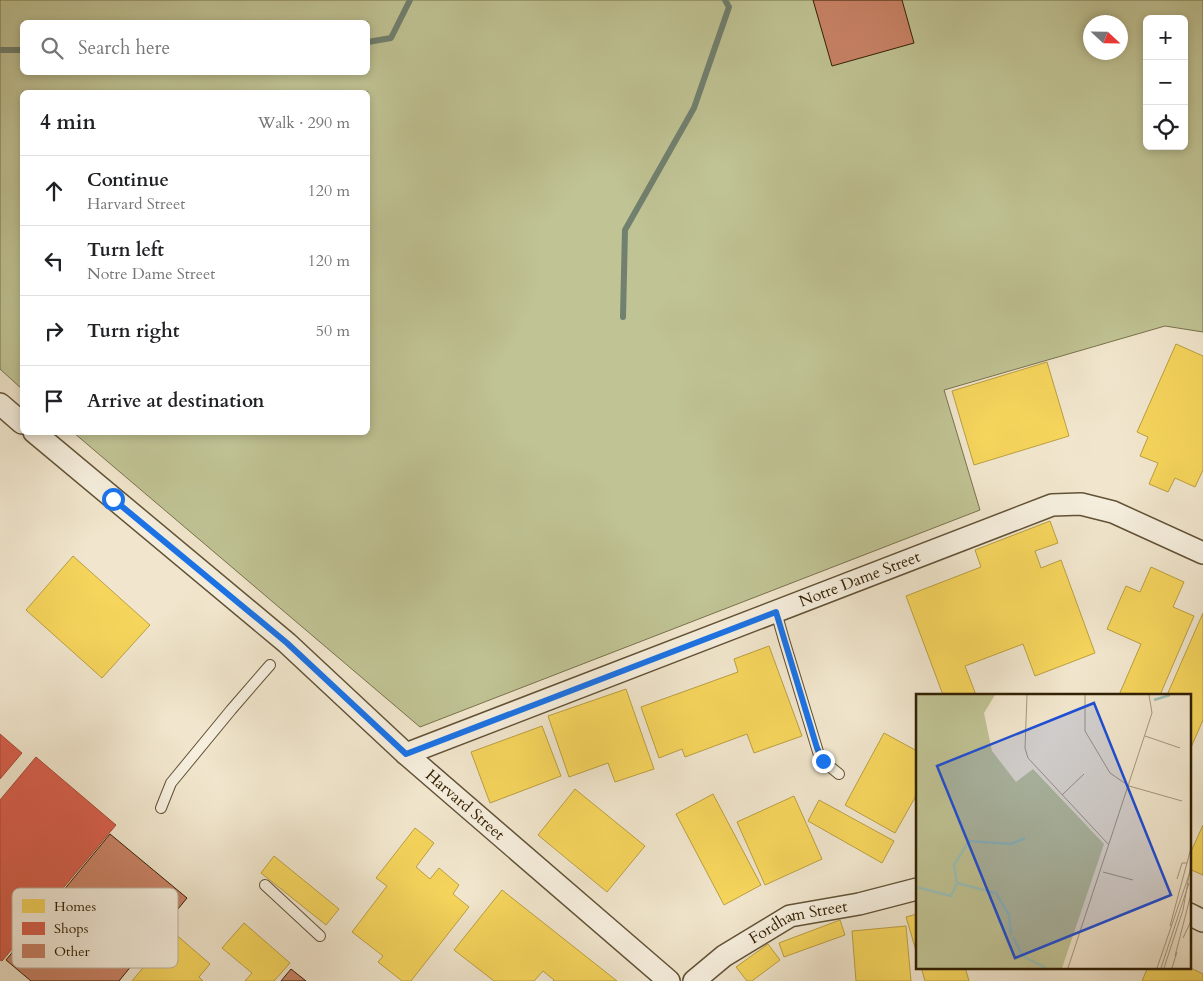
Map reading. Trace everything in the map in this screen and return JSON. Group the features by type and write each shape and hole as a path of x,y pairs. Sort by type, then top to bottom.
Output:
{"street":[{"path":"0,404 20,421"},
{"name":"Harvard Street","path":"38,435 287,643 406,754 670,981"},
{"name":"Notre Dame Street","path":"406,754 1052,506 1081,504 1113,512 1203,553"},
{"name":"Fordham Street","path":"694,981 724,956 790,916 859,904 916,889"},
{"path":"1190,914 1203,921"}],"lane":[{"path":"776,612 819,755 823,761 839,774"},
{"path":"161,808 171,783 270,665"},
{"path":"265,885 320,936"}],"green space":[{"path":"0,0 1203,0 1203,332 1165,326 944,390 980,510 420,727 76,435 370,435 370,90 20,90 20,387 0,369"}],"building: Homes":[{"path":"1176,344 1203,356 1203,470 1195,487 1175,478 1168,492 1149,484 1158,463 1140,456 1148,437 1137,432"},
{"path":"1047,362 1069,436 974,465 952,391"},
{"path":"1050,521 1058,543 1035,551 1041,568 1061,560 1095,653 1035,676 1023,644 965,666 976,694 943,694 906,596 981,567 975,550"},
{"path":"73,556 150,625 102,678 26,610"},
{"path":"1151,567 1184,582 1173,607 1194,616 1160,694 1119,694 1141,644 1107,629 1126,586 1140,592"},
{"path":"1203,613 1203,720 1190,750 1190,694 1167,694"},
{"path":"769,646 802,736 754,753 747,734 685,757 682,749 659,758 641,707 738,672 734,659"},
{"path":"626,689 654,769 615,782 608,763 569,777 548,716"},
{"path":"542,726 561,776 490,803 471,752"},
{"path":"884,733 916,750 916,796 895,833 845,805"},
{"path":"575,789 645,846 607,892 538,835"},
{"path":"713,794 761,885 724,905 676,814"},
{"path":"794,796 822,859 765,885 737,822"},
{"path":"819,800 894,841 882,863 808,821"},
{"path":"1203,825 1203,875 1190,869 1190,854"},
{"path":"415,828 434,843 416,867 430,879 439,868 459,885 453,894 469,907 411,981 402,981 378,962 383,956 352,932 387,886 376,878"},
{"path":"274,856 339,909 326,925 261,873"},
{"path":"502,890 617,981 553,981 543,971 534,981 494,981 454,950"},
{"path":"916,914 916,951 906,917"},
{"path":"840,920 845,935 784,957 779,943"},
{"path":"244,923 290,963 274,981 245,981 252,973 222,948"},
{"path":"906,926 911,981 856,981 852,931"},
{"path":"178,936 210,964 199,977 203,981 132,981 143,968 178,968"},
{"path":"768,944 780,960 752,981 747,981 736,967"},
{"path":"921,968 965,968 969,981 925,981"},
{"path":"1148,968 1190,968 1203,974 1203,981 1142,981"}],"building: Shops":[{"path":"0,734 22,753 0,779"},
{"path":"36,757 116,825 63,888 12,888 12,949 2,961 0,960 0,800"}],"building: Other":[{"path":"813,0 902,0 914,43 832,66"},
{"path":"110,834 175,888 65,888"},
{"path":"178,891 187,898 178,909"},
{"path":"12,953 12,965 6,960"},
{"path":"16,968 130,968 119,981 31,981"},
{"path":"291,969 306,981 281,981"}],"waterway":[{"path":"370,42 391,38 410,0"},
{"path":"623,317 625,230 694,108 729,7 725,0"},
{"path":"0,50 20,50"}],"route":[{"path":"113,499 287,643 406,754 776,612 819,755 823,761"}]}
